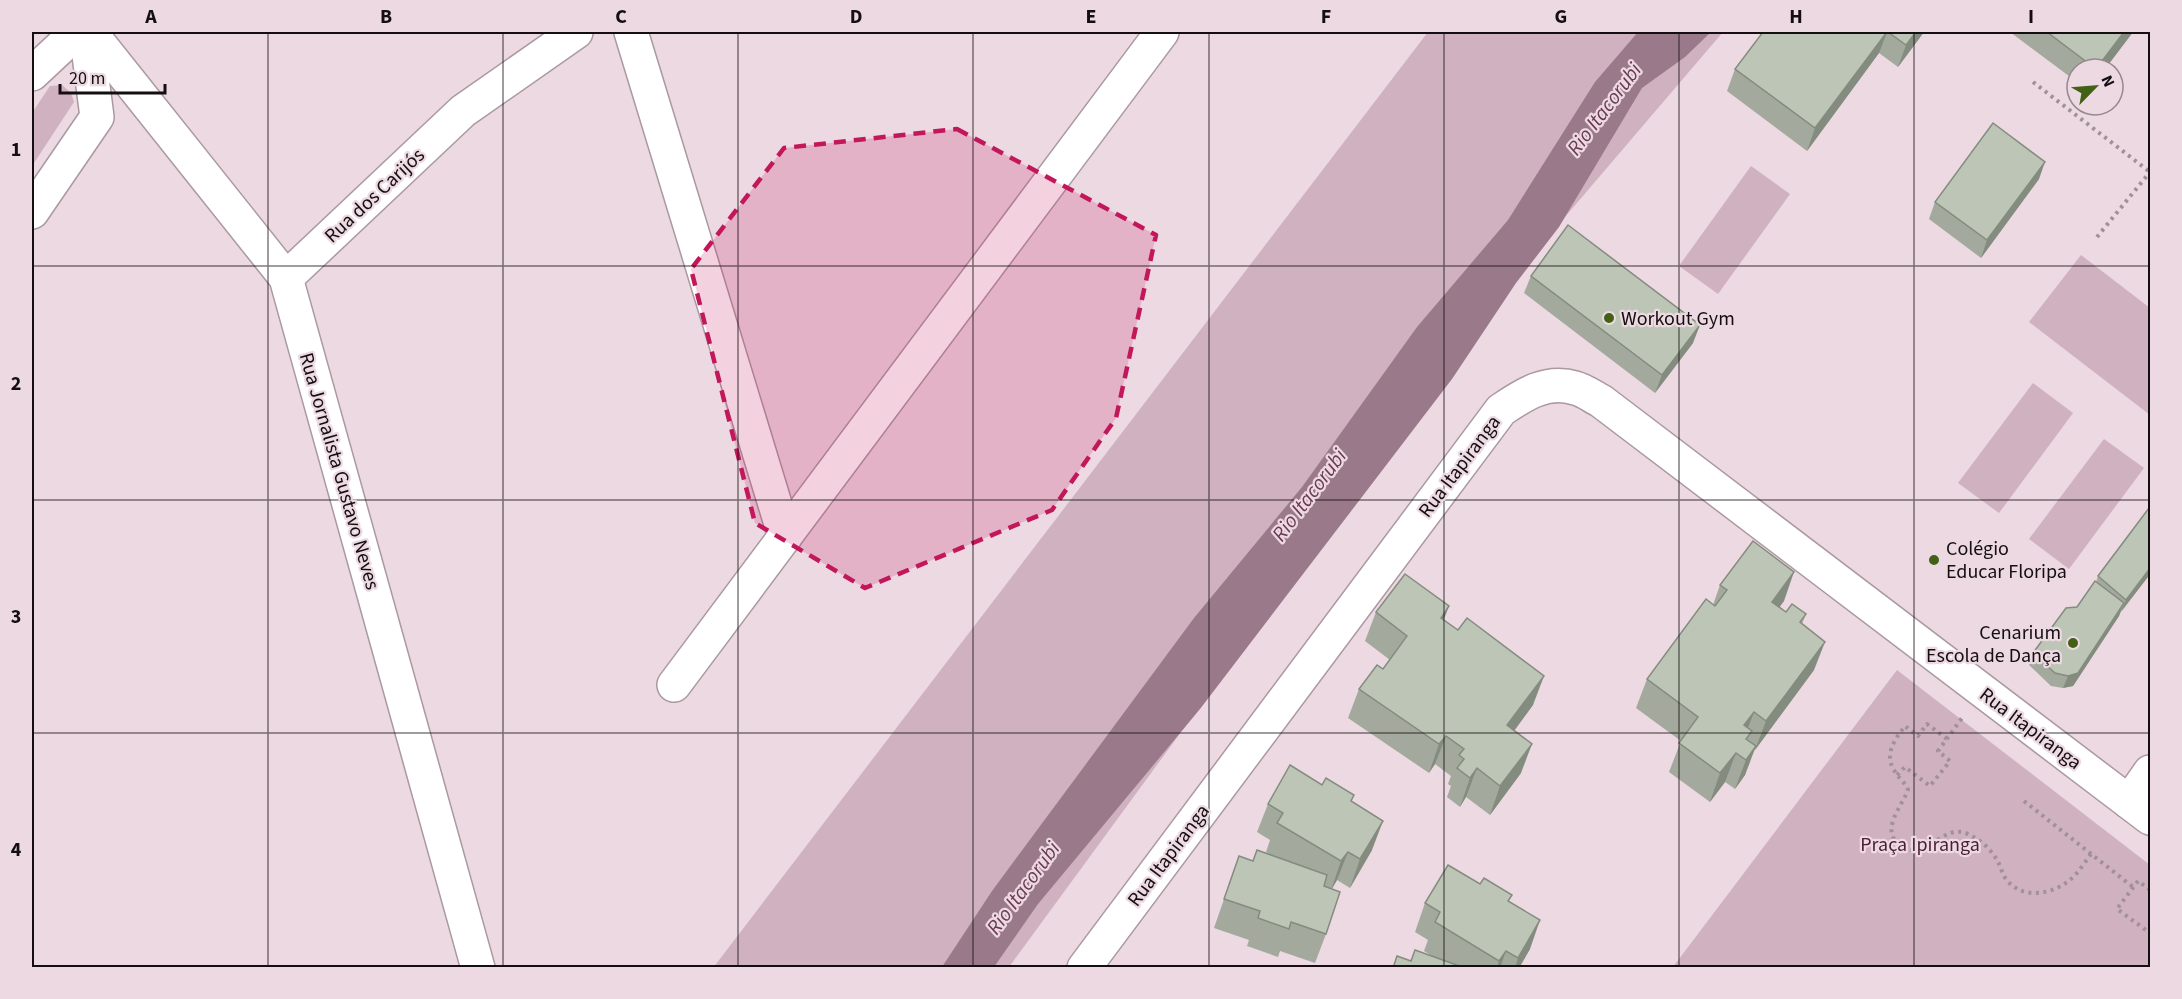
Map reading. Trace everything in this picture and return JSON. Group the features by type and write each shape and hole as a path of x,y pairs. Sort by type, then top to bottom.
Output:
{"street":[{"path":"32,74 77,32"},
{"path":"32,212 97,117 88,32"},
{"name":"Rua Jornalista Gustavo Neves","path":"88,32 286,278 478,968"},
{"name":"Rua dos Carijós","path":"286,278 463,111 576,32"},
{"path":"631,32 785,537"},
{"path":"674,685 1162,32"},
{"name":"Rua Itapiranga","path":"1084,968 1501,410 1525,394 1549,385 1575,387 1601,401 2140,810"},
{"path":"2140,810 2151,772"}],"path":[{"path":"2033,82 2150,171 2097,237"},
{"path":"1897,775 1905,767 1930,786 1950,761 1938,752 1947,739 1927,724 1918,736 1905,726 1892,743 1890,757 1892,769 1897,775 1906,784 1908,790 1890,830 1896,842 1905,849 1917,851 1926,848 1945,834 1967,833 1987,847 1997,860 2006,879 2018,890 2033,894 2060,887 2072,878 2091,854"},
{"path":"2025,801 2133,887"},
{"path":"2151,890 2138,881 2117,909 2151,933"}],"highlighted area":[{"path":"957,129 1156,235 1116,418 1052,510 865,588 755,523 691,269 784,148"}],"green space":[{"path":"1428,32 1723,32 1518,272 1009,967 713,968"},
{"path":"62,85 71,93 74,102 32,166 32,113 50,86"},
{"path":"1751,166 1790,194 1718,294 1679,266"},
{"path":"2081,255 2150,308 2150,415 2029,322"},
{"path":"2033,383 2073,413 1999,513 1958,483"},
{"path":"2104,439 2144,468 2069,569 2029,539"},
{"name":"Praça Ipiranga","path":"1897,670 2150,865 2150,967 1673,967"}],"water":[{"name":"Rio Itacorubi","path":"1638,32 1711,32 1685,57 1642,88 1559,227 1516,283 1452,379 1200,709 1038,904 994,967 942,967 992,891 1194,618 1302,487 1417,327 1508,220 1595,82"}],"building":[{"path":"1763,32 1887,32 1815,128 1735,69"},
{"path":"1888,32 1916,32 1906,45"},
{"path":"2047,32 2124,32 2105,57 2080,57"},
{"path":"1993,123 2045,162 1987,240 1935,202"},
{"name":"Workout Gym","path":"1568,225 1700,325 1662,375 1531,276"},
{"path":"2149,508 2151,509 2151,567 2126,600 2098,576"},
{"path":"1753,541 1794,572 1772,602 1786,612 1792,604 1806,614 1800,622 1825,642 1766,721 1754,712 1744,725 1752,731 1746,739 1756,746 1746,760 1736,753 1720,773 1679,743 1698,717 1647,679 1706,599 1715,606 1727,590 1720,585"},
{"path":"1405,574 1449,606 1441,618 1458,630 1467,618 1544,676 1507,725 1532,744 1500,786 1477,768 1470,778 1457,768 1464,759 1459,755 1464,749 1446,736 1439,744 1359,689 1377,665 1383,669 1407,636 1376,612"},
{"name":"Cenarium Escola de Dança","path":"2095,581 2124,603 2078,673 2068,676 2055,673 2033,653 2066,608 2077,607"},
{"path":"1290,765 1322,785 1326,778 1354,795 1351,801 1383,821 1360,859 1348,852 1341,861 1277,823 1283,813 1268,804"},
{"path":"1257,850 1327,875 1324,886 1340,892 1326,934 1291,922 1289,929 1258,918 1260,911 1224,899 1239,856 1253,861"},
{"path":"1448,865 1480,884 1484,878 1512,895 1508,901 1540,920 1518,958 1506,951 1499,961 1435,922 1440,912 1425,903"},
{"path":"1415,950 1465,968 1393,968 1397,956 1411,961"}],"place":[{"name":"Workout Gym","path":"1609,318"},
{"name":"Colégio Educar Floripa","path":"1934,560"},
{"name":"Cenarium Escola de Dança","path":"2073,643"}]}
